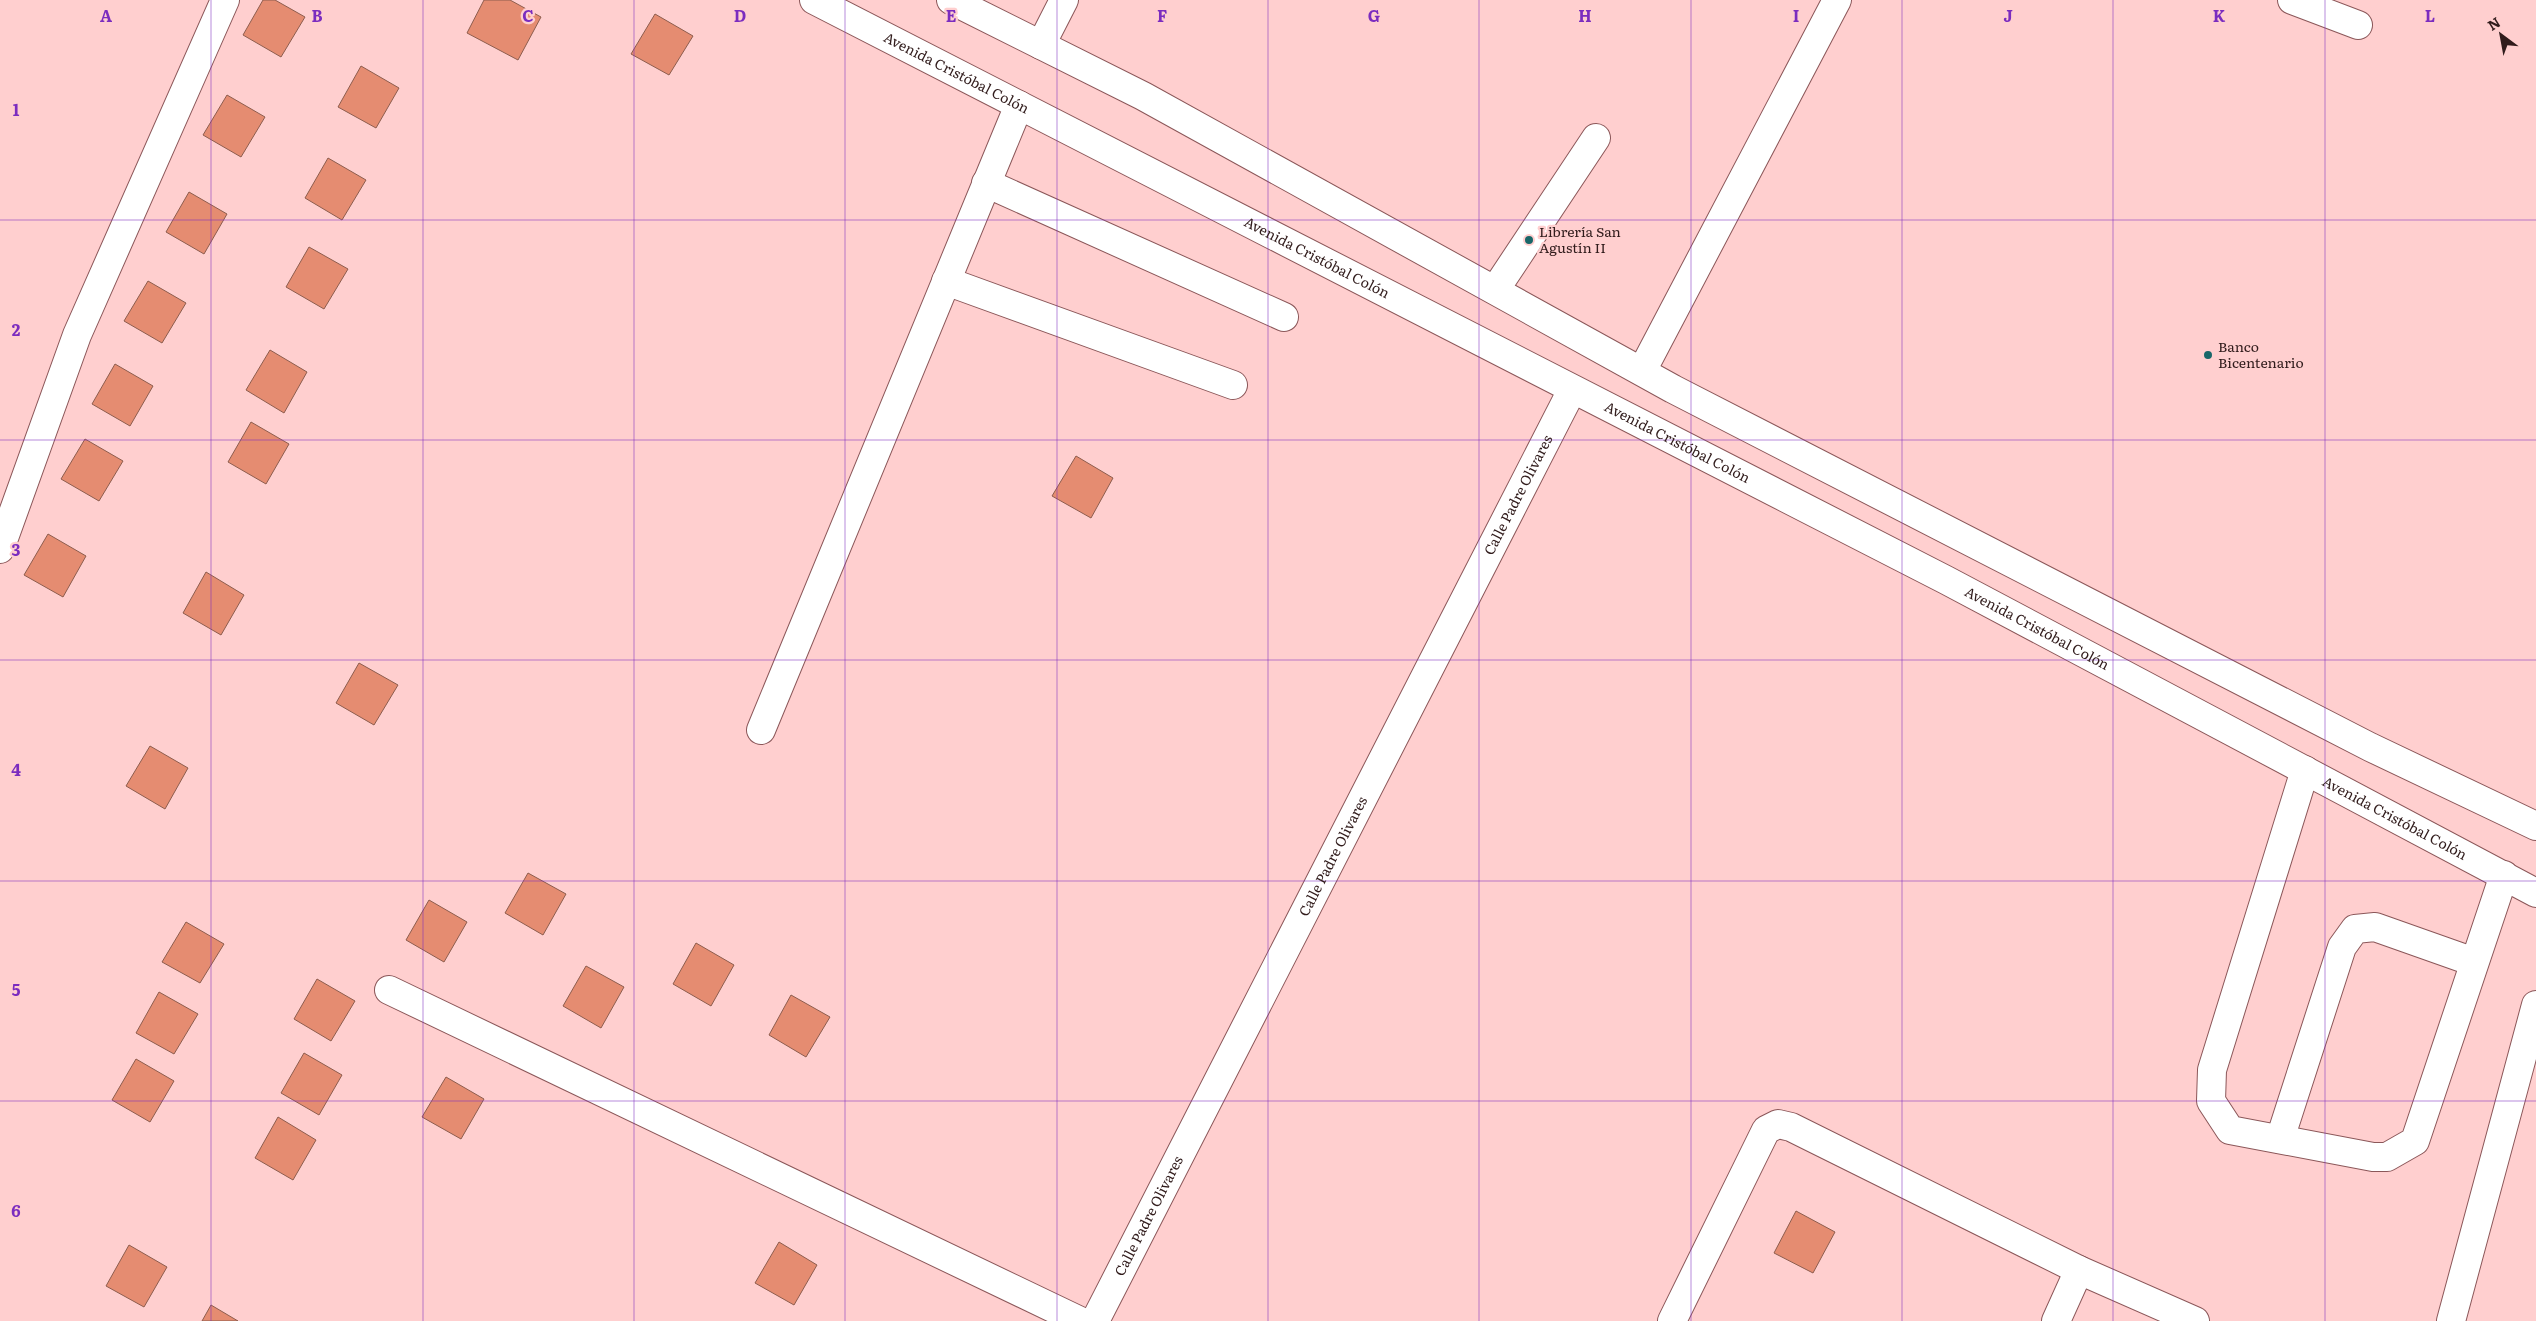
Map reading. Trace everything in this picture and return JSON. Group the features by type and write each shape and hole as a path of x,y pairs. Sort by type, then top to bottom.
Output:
{"street":[{"path":"0,548 77,335 225,0"},
{"name":"Avenida Cristóbal Colón","path":"814,0 1946,580 2536,892"},
{"path":"951,0 1143,96 1642,371 2362,742 2536,826"},
{"path":"1041,45 1064,0"},
{"path":"1642,371 1837,0"},
{"path":"2292,0 2358,25"},
{"path":"760,730 1019,105"},
{"path":"1495,290 1596,138"},
{"path":"986,183 1284,317"},
{"path":"946,281 1233,385"},
{"name":"Calle Padre Olivares","path":"1095,1321 1572,390"},
{"path":"2305,770 2212,1070 2211,1101 2230,1130 2372,1157 2387,1157 2415,1141 2504,875"},
{"path":"2280,1139 2342,947 2355,930 2376,927 2474,962"},
{"path":"389,990 1080,1321"},
{"path":"2452,1321 2536,1005"},
{"path":"1672,1321 1766,1130 1778,1124 1792,1127 2079,1270 2195,1321"},
{"path":"2056,1321 2079,1270"}],"building":[{"path":"263,0 275,0 305,17 281,57 243,35"},
{"path":"484,0 510,0 541,17 518,60 467,33"},
{"path":"655,14 693,36 669,75 631,54"},
{"path":"361,66 399,88 376,128 338,107"},
{"path":"227,95 265,117 241,157 203,135"},
{"path":"328,158 366,180 342,220 305,198"},
{"path":"189,192 227,214 204,254 166,232"},
{"path":"309,247 348,269 324,309 286,287"},
{"path":"148,281 186,303 162,343 124,321"},
{"path":"270,350 307,372 284,413 246,390"},
{"path":"115,364 153,386 130,426 92,404"},
{"path":"251,422 289,444 266,484 228,462"},
{"path":"85,439 123,461 99,501 61,479"},
{"path":"1076,456 1113,478 1091,518 1052,496"},
{"path":"48,534 86,556 63,597 24,575"},
{"path":"206,572 244,595 221,635 183,613"},
{"path":"359,663 398,685 374,725 336,703"},
{"path":"150,746 188,768 165,809 126,786"},
{"path":"528,873 566,894 543,935 505,913"},
{"path":"429,900 467,922 444,962 406,940"},
{"path":"186,922 224,944 200,983 162,962"},
{"path":"696,943 734,965 711,1006 673,984"},
{"path":"586,966 624,987 601,1028 563,1006"},
{"path":"317,979 355,1001 331,1041 294,1019"},
{"path":"159,992 198,1014 174,1054 136,1033"},
{"path":"791,995 830,1017 806,1057 769,1035"},
{"path":"304,1053 342,1075 319,1115 281,1093"},
{"path":"136,1059 174,1081 150,1122 112,1100"},
{"path":"446,1077 484,1099 461,1139 422,1117"},
{"path":"278,1117 316,1140 293,1180 255,1158"},
{"path":"1796,1211 1835,1232 1813,1273 1774,1253"},
{"path":"779,1242 817,1265 794,1305 755,1283"},
{"path":"129,1245 167,1267 144,1307 106,1286"},
{"path":"211,1305 238,1321 202,1321"}],"place":[{"name":"Librería San Agustín II","path":"1529,240"},
{"name":"Banco Bicentenario","path":"2208,355"}]}
